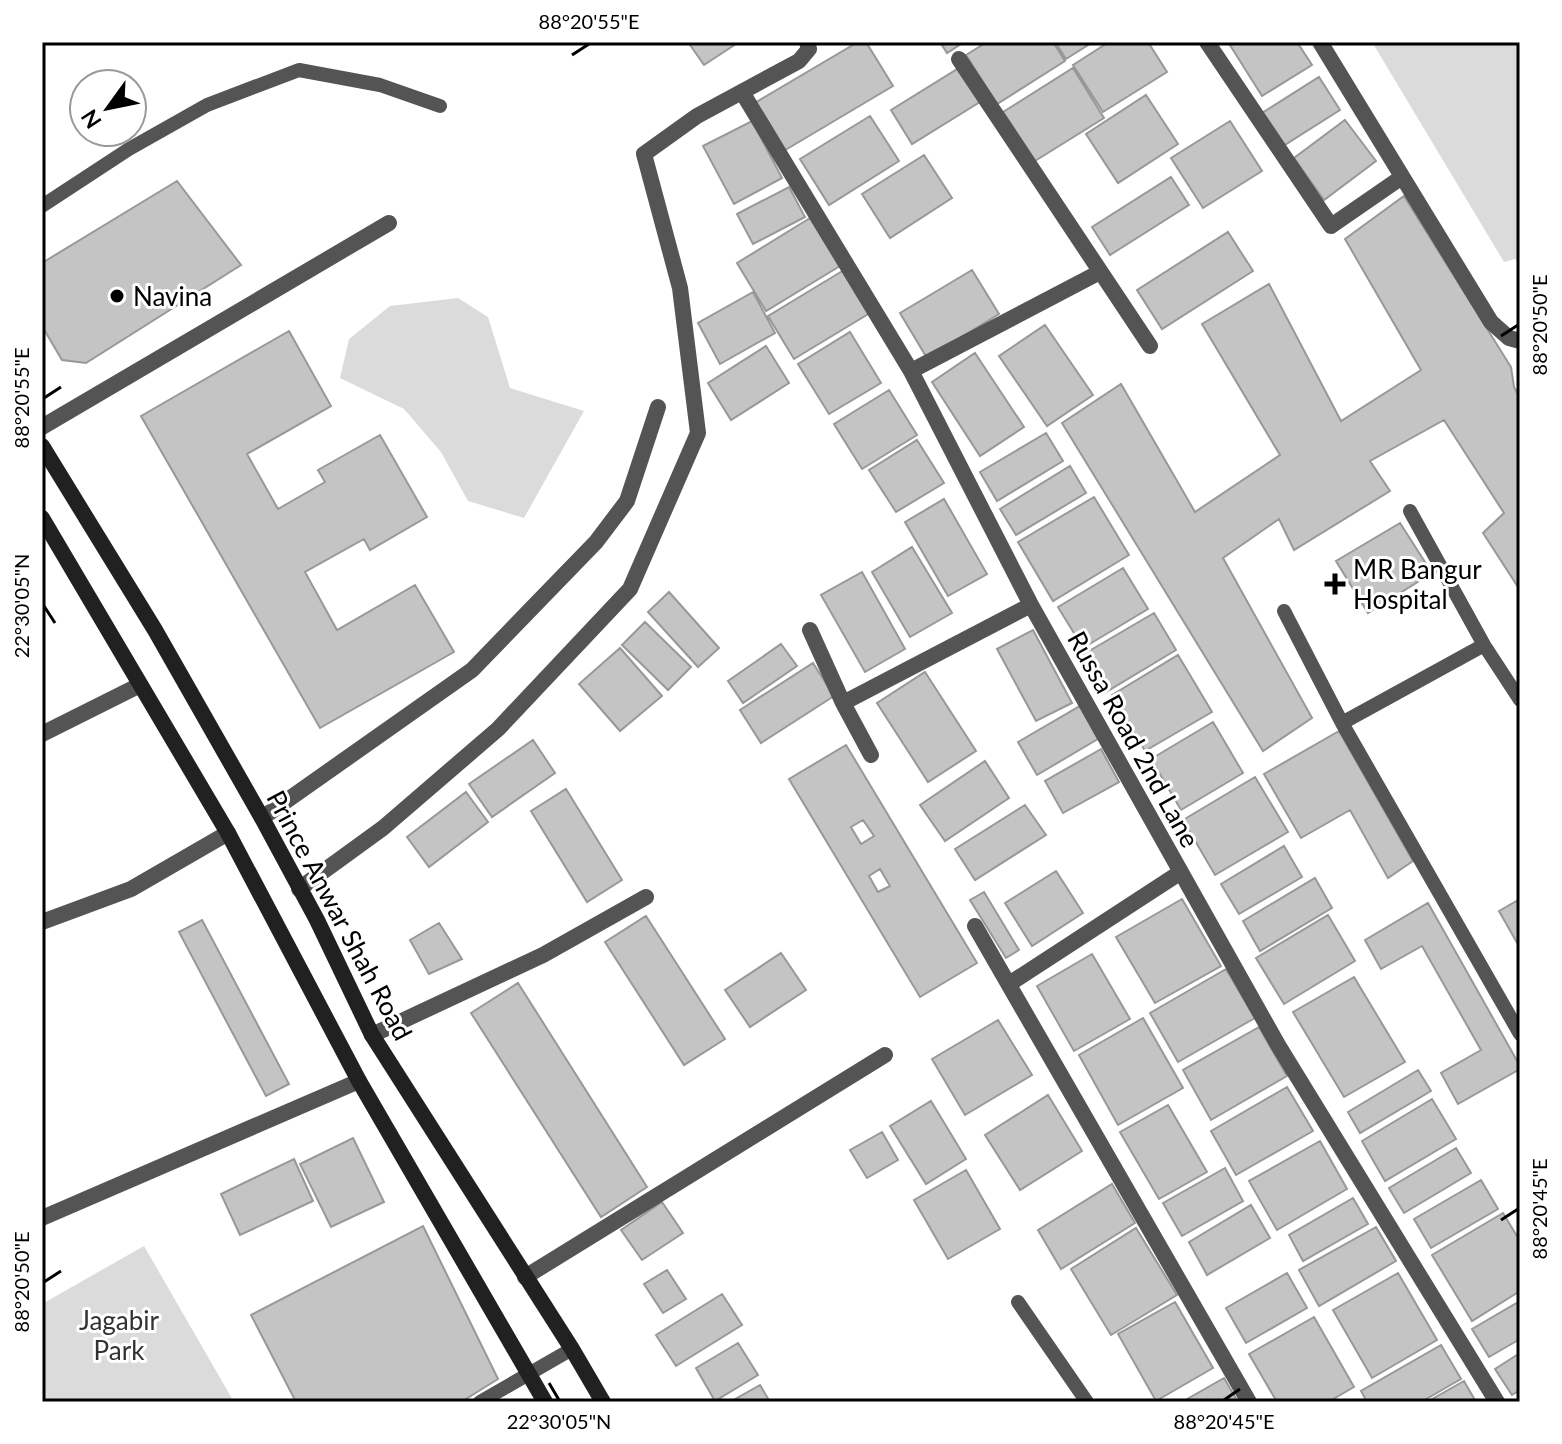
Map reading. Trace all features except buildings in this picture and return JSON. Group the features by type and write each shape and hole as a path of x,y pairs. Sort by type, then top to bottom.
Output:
{"main road":[{"name":"Prince Anwar Shah Road","path":"42,446 155,630 262,818 317,920 372,1035 603,1402"},
{"path":"42,518 228,833 359,1081 545,1402"}],"street":[{"path":"299,889 383,828 498,729 630,589 698,433 680,288 644,154 697,116 799,61 809,49 807,42"},
{"path":"1207,42 1331,226 1402,177"},
{"path":"1320,42 1491,322 1509,338 1520,341"},
{"path":"959,59 1150,346"},
{"name":"Russa Road 2nd Lane","path":"742,92 911,371 1031,605 1278,1045 1497,1402"},
{"path":"42,427 389,223"},
{"path":"911,371 1100,272"},
{"path":"262,818 472,670 596,542 627,501 658,407"},
{"path":"843,703 1031,605"},
{"path":"810,630 871,755"},
{"path":"42,734 140,685"},
{"path":"42,922 131,889 228,833"},
{"path":"1009,984 1181,872"},
{"path":"372,1035 543,955 646,897"},
{"path":"975,926 1249,1402"},
{"path":"525,1277 885,1055"},
{"path":"42,1218 359,1081"}],"lane":[{"path":"42,206 129,149 207,105 299,70 380,85 440,106"},
{"path":"1410,511 1484,645 1520,700"},
{"path":"1284,611 1342,723 1520,1034"},
{"path":"1342,723 1484,645"},
{"path":"1018,1302 1087,1402"},
{"path":"480,1402 572,1349"}],"green space":[{"path":"1372,42 1520,42 1520,267 1515,259 1504,262"},
{"path":"458,298 488,317 510,388 584,411 524,518 468,501 441,452 404,409 340,378 349,339 390,306"},
{"name":"Jagabir Park","path":"144,1246 234,1402 42,1402 42,1304"}],"place":[{"name":"Navina","path":"117,296"},
{"name":"MR Bangur Hospital","path":"1335,584"}]}
